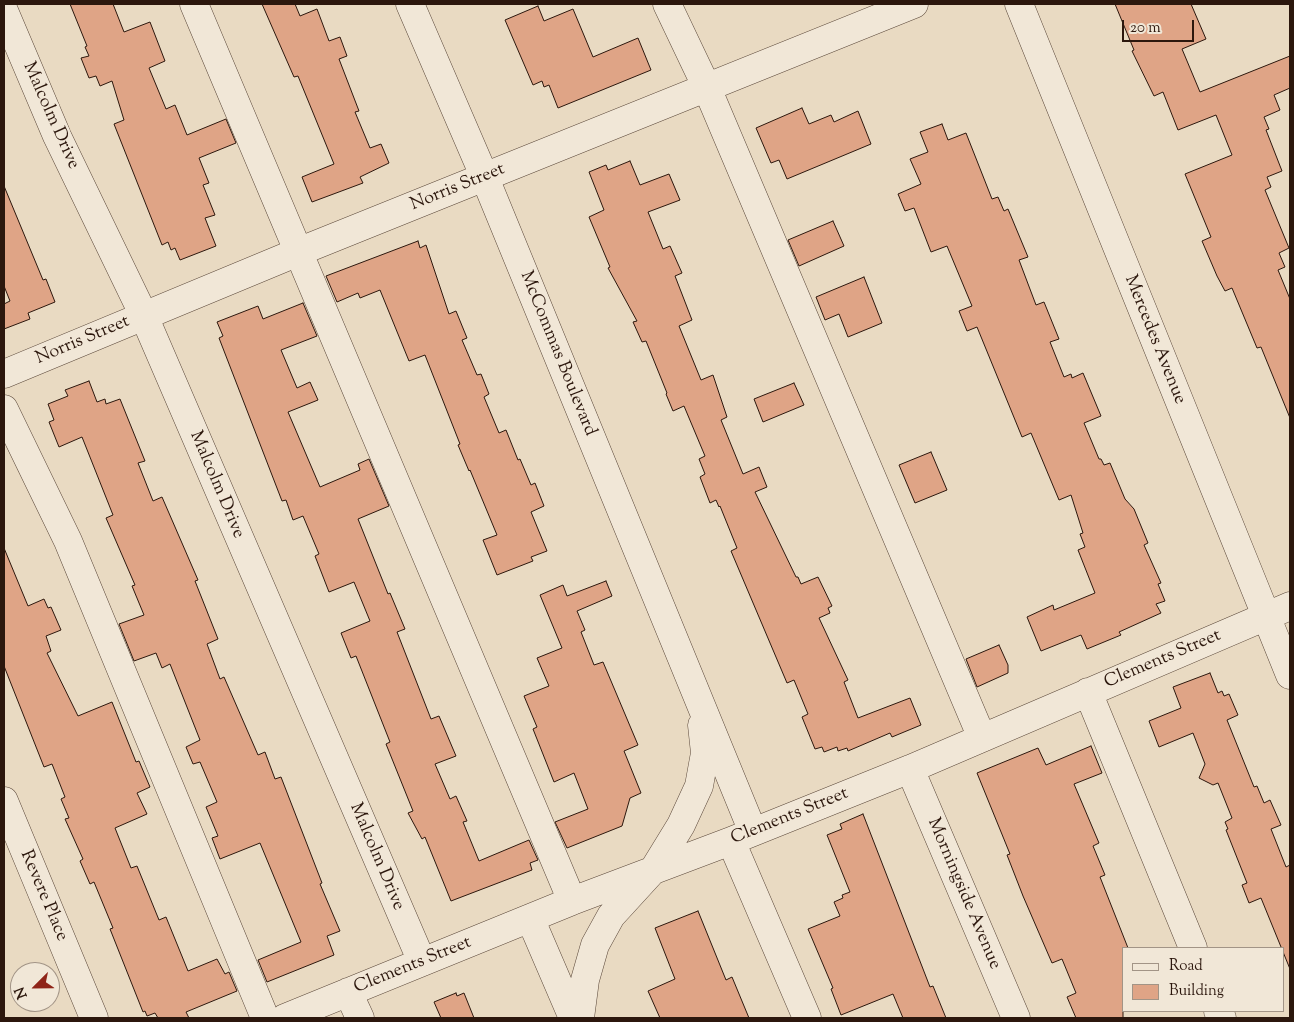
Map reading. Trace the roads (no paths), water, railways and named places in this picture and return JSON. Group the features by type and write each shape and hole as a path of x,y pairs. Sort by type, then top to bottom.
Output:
{"street":[{"path":"194,4 572,901"},
{"name":"McCommas Boulevard","path":"410,4 485,178 700,706 742,837 807,1018"},
{"path":"667,4 707,88 982,738"},
{"name":"Norris Street","path":"4,374 298,252 914,4"},
{"name":"Mercedes Avenue","path":"1019,4 1266,617 1289,668"},
{"name":"Malcolm Drive","path":"4,11 57,136 144,316 422,962"},
{"path":"4,409 68,541 265,1018"},
{"name":"Clements Street","path":"285,1018 572,901 742,837 910,769 1290,606"},
{"path":"1088,692 1193,947"},
{"name":"McCommas Boulevard","path":"580,1018 585,980 596,945 611,916 654,869 681,826 700,786 705,753 700,706"},
{"name":"Morningside Avenue","path":"910,769 1016,1018"},
{"name":"Revere Place","path":"4,801 94,1018"},
{"path":"530,918 573,1018"},
{"path":"348,992 360,1018"}]}
